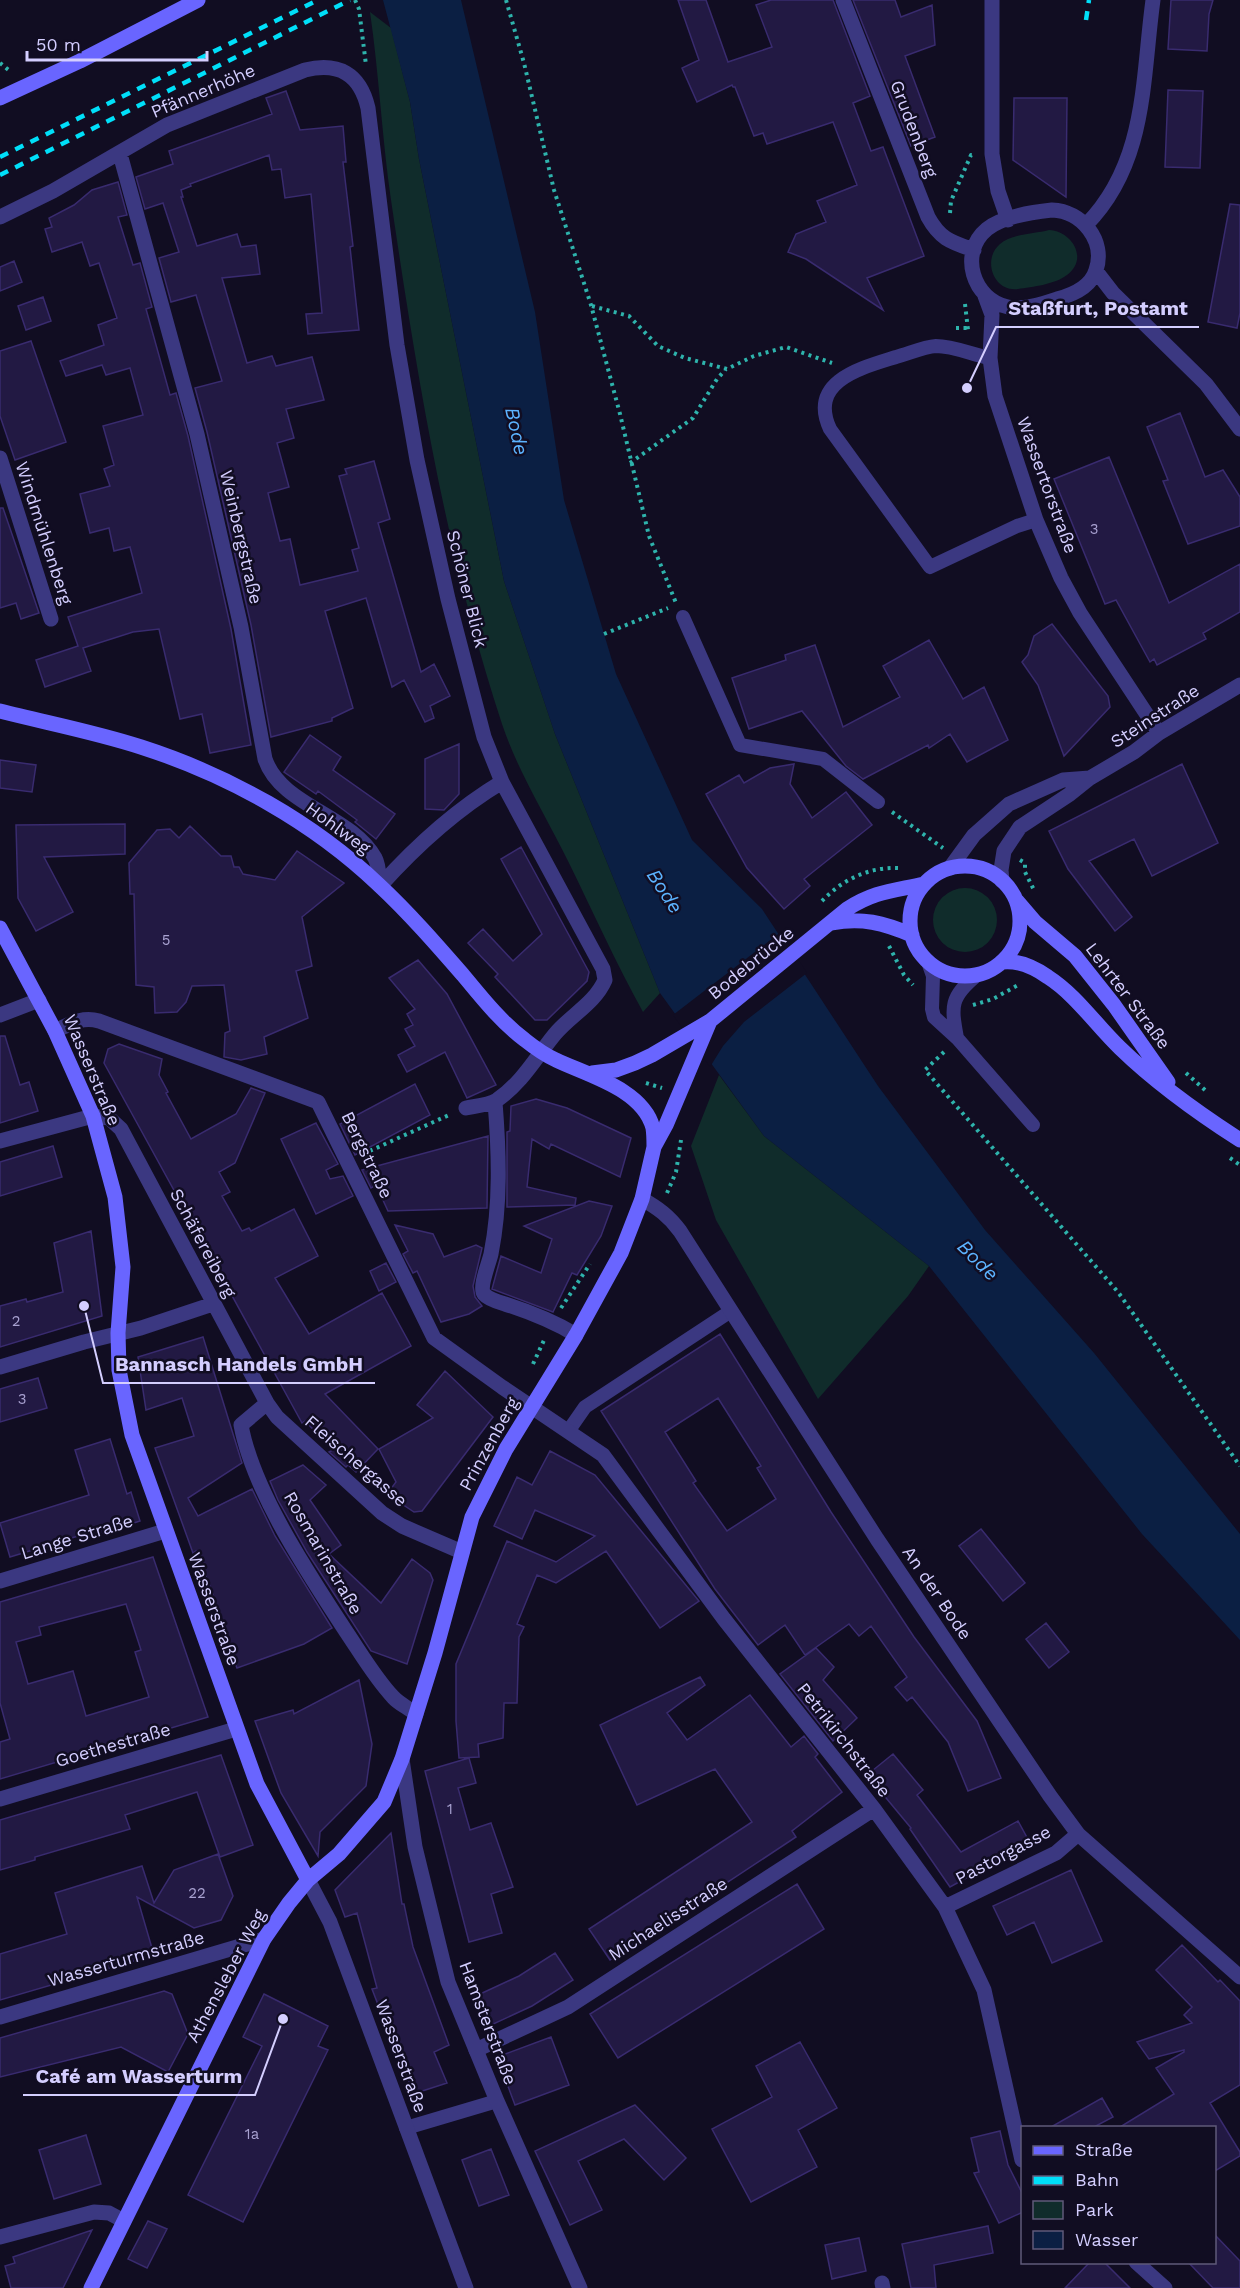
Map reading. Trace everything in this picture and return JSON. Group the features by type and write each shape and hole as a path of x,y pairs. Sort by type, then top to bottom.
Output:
{"main road":[{"path":"0,98 89,57 198,0"},
{"name":"Hohlweg","path":"0,711 140,747 208,773 266,802 319,836 380,886 426,932 501,1018 527,1042 576,1069 592,1073 641,1107 652,1128 654,1147"},
{"path":"968,866 993,873 1002,881 1015,898 1019,930 1010,952 1002,962 977,975 953,975 928,962 920,953 912,935 910,917 916,894 924,884 933,876 950,868 968,866"},
{"path":"832,923 862,899 887,890 924,884"},
{"name":"Lehrter Straße","path":"1015,898 1035,922 1075,956 1114,1005 1179,1097"},
{"path":"832,923 865,920 890,925 912,935"},
{"name":"Bodebrücke","path":"710,1021 832,923"},
{"name":"Wasserstraße","path":"0,928 39,1000 93,1116 107,1162 118,1221 123,1267 118,1333 119,1370 132,1435 236,1729 266,1802 308,1880"},
{"name":"Lehrter Straße","path":"1002,962 1013,961 1049,977 1065,990 1132,1060 1240,1140"},
{"name":"Hohlweg","path":"592,1073 616,1070 635,1063 710,1021"},
{"name":"Prinzenberg","path":"308,1880 339,1854 384,1802 402,1759 472,1517 488,1483 576,1335 621,1253 642,1199 654,1147 671,1115 710,1021"},
{"name":"Athensleber Weg","path":"92,2288 264,1939 308,1880"}],"street":[{"name":"Grudenberg","path":"843,0 928,217 936,231 947,240 974,250"},
{"path":"992,0 992,154 998,190 1008,220"},
{"path":"1086,225 1112,192 1133,145 1145,85 1153,0"},
{"name":"Pfännerhöhe","path":"0,217 120,154 167,125 305,70 321,66 335,68 349,74 360,87"},
{"name":"Schöner Blick","path":"360,87 368,108 397,345 417,460 448,599 484,737 502,782 603,969 605,980 594,997 560,1029 542,1052"},
{"name":"Weinbergstraße","path":"120,154 197,434 237,607 265,759 270,772 285,788 330,817 361,842 376,859 380,886"},
{"path":"974,250 987,229 1008,220 1042,211 1060,210 1086,225 1097,247 1096,271 1082,288 1067,296 1019,308 1000,304 985,296"},
{"name":"Wassertorstraße","path":"974,250 972,264 974,278 985,296 992,315 990,358 995,396 1036,520 1061,578 1080,613 1159,733"},
{"path":"1096,271 1113,293 1206,384 1240,427"},
{"name":"Windmühlenberg","path":"0,458 51,619"},
{"name":"Steinstraße","path":"1002,881 1004,851 1012,836 1031,818 1070,794 1090,778 1134,752 1159,733 1240,685"},
{"name":"Steinstraße","path":"950,868 974,835 1009,804 1063,780 1090,778"},
{"path":"380,886 437,831 488,790 502,782"},
{"path":"0,1015 39,1000"},
{"name":"Bergstraße","path":"54,1031 89,1018 318,1102 434,1338 532,1407"},
{"path":"466,1107 495,1102 512,1088 542,1052"},
{"path":"495,1102 498,1149 496,1216 491,1254 482,1289 485,1295 493,1300 553,1321 576,1335"},
{"path":"0,1141 93,1116"},
{"name":"Schäfereiberg","path":"93,1116 109,1118 121,1129 267,1402"},
{"name":"An der Bode","path":"642,1199 660,1209 671,1219 877,1539 1050,1796 1078,1833 1240,1977"},
{"path":"0,1367 141,1328 213,1304"},
{"name":"Fleischergasse","path":"267,1402 286,1427 382,1512 402,1526 462,1552"},
{"name":"Rosmarinstraße","path":"267,1402 241,1425 245,1448 275,1514 330,1607 369,1666 394,1699 416,1713"},
{"name":"Petrikirchstraße","path":"532,1407 593,1446 614,1466 724,1619 874,1809 945,1907 984,1990 1021,2151"},
{"name":"Lange Straße","path":"0,1581 165,1531"},
{"name":"Goethestraße","path":"0,1799 236,1729"},
{"name":"Hamsterstraße","path":"402,1759 416,1847 448,1982 497,2101 580,2288"},
{"name":"Michaelisstraße","path":"476,2050 568,2007 874,1809"},
{"name":"Pastorgasse","path":"945,1907 1056,1853 1078,1833"},
{"name":"Wasserstraße","path":"308,1880 330,1922 466,2288"},
{"name":"Wasserturmstraße","path":"0,2017 264,1939"},
{"path":"0,2237 94,2212 109,2213 124,2221"},
{"path":"1138,2264 1166,2288"}],"lane":[{"path":"990,358 936,346 854,370 830,391 824,416 830,429 930,567 1017,526 1036,520"},
{"path":"682,617 740,745 823,759 878,802"},
{"path":"928,962 933,976 932,1009 934,1017 957,1038 1033,1125"},
{"path":"957,1038 952,1014 954,1003 962,987 977,975"},
{"path":"569,1430 585,1407 731,1311"},
{"path":"406,2128 497,2101"}],"path":[{"path":"355,0 359,9 368,79 360,87"},
{"path":"506,0 524,63 554,190 591,305 649,536 682,617"},
{"path":"591,305 629,316 658,346 676,354 727,369"},
{"path":"949,329 968,328"},
{"path":"630,463 693,418 717,379 727,369 754,356 786,347 839,365"},
{"path":"604,634 652,614"},
{"path":"878,802 943,848 937,853"},
{"path":"889,868 906,868"},
{"path":"937,1044 944,1053 925,1070 1118,1292 1240,1466"},
{"path":"349,1161 466,1107"},
{"path":"553,1321 592,1262"}],"green space":[{"path":"370,12 391,28 410,102 419,159 504,581 555,734 660,993 643,1012 516,759 502,724 482,660 449,530 411,333 391,200"},
{"path":"1049,230 1065,235 1071,240 1077,254 1077,261 1073,269 1057,281 1044,285 1009,289 1002,285 997,280 991,266 995,250 1000,244 1010,238"},
{"path":"965,888 983,894 991,902 997,920 991,938 983,946 965,952 947,946 939,938 933,920 939,902 947,894"},
{"path":"719,1075 764,1136 929,1266 908,1296 818,1399 716,1220 691,1146"}],"water":[{"name":"Bode","path":"383,0 461,0 535,312 564,500 616,674 692,840 762,909 878,1086 985,1230 1094,1353 1240,1534 1240,1640 1142,1534 929,1266 764,1136 660,993 555,734 504,581 419,159 410,102"}],"pier":[{"path":"781,932 807,973 744,1022 723,1046 710,1067 673,1015"}],"building":[{"path":"678,0 706,0 728,62 772,47 756,5 771,0 833,0 870,96 853,103 871,151 883,147 924,256 867,278 883,310 806,259 788,252 796,234 826,222 817,201 857,185 833,122 767,144 763,133 754,136 735,87 732,85 697,102 682,68 699,60"},
{"path":"853,0 895,0 901,17 932,5 935,45 905,56 935,137 911,146"},
{"path":"1171,0 1213,0 1209,14 1207,51 1168,49"},
{"path":"1168,90 1203,91 1200,168 1165,167"},
{"path":"286,91 300,130 343,126 346,162 343,162 353,246 350,247 359,330 308,334 306,314 322,313 311,194 285,198 281,169 272,170 269,155 190,184 191,186 181,190 183,197 181,197 197,246 237,234 241,247 256,245 260,274 222,278 247,363 272,356 276,366 312,357 324,400 286,409 294,438 277,443 289,487 268,493 280,541 290,539 300,585 358,571 352,550 359,548 339,476 347,474 345,469 374,461 390,519 378,523 421,672 434,664 450,696 430,706 434,718 425,722 404,680 392,687 366,598 325,611 353,708 332,718 332,721 271,737 251,625 195,388 222,381 196,295 171,302 159,258 179,252 163,203 145,209 136,177 173,164 169,151 272,114 266,98"},
{"path":"1014,98 1067,98 1066,197 1013,160"},
{"path":"118,182 127,215 118,217 133,265 140,263 152,307 146,309 170,395 176,393 188,436 231,629 251,745 210,753 202,714 180,719 159,629 133,632 83,648 91,671 45,687 36,660 78,646 68,617 142,593 130,547 114,551 109,528 90,533 80,494 110,486 104,469 114,465 103,426 143,415 130,368 106,375 102,365 66,376 60,361 104,345 98,325 117,318 99,263 90,266 82,242 52,252 45,229 52,227 49,218 74,205 92,190"},
{"path":"1230,204 1240,205 1240,313 1237,328 1208,322"},
{"path":"14,261 22,282 0,291 0,267"},
{"path":"43,297 51,321 26,330 18,306"},
{"path":"31,341 66,442 15,460 0,416 0,351"},
{"path":"1180,413 1205,477 1223,470 1240,497 1240,526 1188,544 1163,481 1168,480 1147,427"},
{"path":"1109,457 1169,603 1240,564 1240,612 1203,633 1206,639 1157,665 1154,659 1150,662 1116,600 1105,604 1054,479"},
{"path":"0,508 3,508 39,613 21,619 16,603 0,608"},
{"path":"1052,624 1108,696 1110,707 1064,756 1038,685 1022,662 1028,655 1034,636"},
{"path":"929,640 963,699 984,687 1008,740 967,762 950,734 929,748 928,745 863,779 846,766 802,711 749,729 732,678 786,660 785,655 815,645 843,727 900,697 883,666"},
{"path":"310,735 341,757 333,770 395,814 376,839 355,822 357,820 318,791 316,794 284,772"},
{"path":"459,744 459,794 444,810 425,809 425,759"},
{"path":"0,760 36,765 32,792 0,788"},
{"path":"794,764 790,784 812,818 846,792 872,825 804,879 810,886 784,909 747,868 706,794 739,775 744,783 770,768"},
{"path":"1182,764 1218,843 1152,876 1134,839 1089,861 1132,917 1115,931 1068,869 1049,831"},
{"path":"125,824 125,854 44,857 73,912 36,931 18,898 16,825"},
{"path":"190,826 221,856 231,856 234,867 239,867 243,874 275,880 297,851 344,883 302,917 312,966 296,971 308,1018 264,1037 267,1054 241,1060 224,1057 225,1033 230,1031 224,985 192,986 186,1002 177,1012 155,1013 154,987 136,985 134,894 130,894 129,863 157,830 170,829 179,838"},
{"path":"521,847 589,972 587,981 547,1020 535,1020 495,977 498,974 468,943 483,929 513,961 542,934 501,859"},
{"path":"418,960 447,994 496,1085 467,1098 445,1052 407,1072 398,1055 415,1046 405,1029 413,1025 407,1014 415,1009 389,978"},
{"path":"0,1036 5,1036 20,1085 29,1082 38,1111 0,1123"},
{"path":"119,1044 162,1059 159,1075 191,1139 236,1114 251,1088 265,1093 235,1163 219,1172 230,1192 222,1196 242,1231 249,1228 251,1231 294,1209 318,1256 275,1278 309,1334 382,1293 411,1346 325,1394 378,1449 356,1472 348,1465 346,1467 329,1452 333,1450 305,1421 302,1423 104,1063 108,1049"},
{"path":"415,1084 430,1115 355,1155 340,1124"},
{"path":"536,1099 567,1108 631,1138 620,1177 551,1144 549,1149 532,1139 527,1187 576,1198 575,1205 507,1207 507,1132 510,1131 511,1106"},
{"path":"316,1123 338,1164 326,1170 330,1179 343,1176 353,1196 316,1214 281,1139"},
{"path":"488,1136 487,1208 388,1211 376,1185 371,1188 362,1170"},
{"path":"53,1146 62,1177 0,1196 0,1162"},
{"path":"589,1201 612,1206 601,1236 577,1275 572,1273 553,1312 492,1289 501,1256 541,1273 552,1239 524,1226"},
{"path":"395,1225 433,1234 444,1257 476,1245 482,1248 473,1286 475,1297 482,1306 469,1314 441,1322 417,1271 413,1273 403,1254 408,1251"},
{"path":"91,1231 102,1316 0,1347 0,1306 26,1299 27,1302 63,1292 54,1243"},
{"path":"386,1263 396,1282 379,1291 370,1271"},
{"path":"720,1334 831,1512 914,1637 977,1721 1001,1778 968,1791 948,1742 912,1697 907,1701 895,1687 907,1677 871,1626 859,1636 849,1624 805,1655 785,1625 758,1645 715,1589 601,1411","holes":["718,1398 761,1466 757,1468 776,1499 727,1531 693,1483 696,1481 665,1432"]},
{"path":"203,1337 242,1463 188,1498 198,1516 252,1489 275,1536 332,1628 304,1644 237,1668 210,1595 213,1594 196,1551 193,1553 155,1448 194,1436 182,1398 146,1410 138,1357"},
{"path":"445,1371 493,1417 422,1511 414,1512 387,1494 396,1482 379,1449 433,1418 417,1405"},
{"path":"38,1378 47,1408 0,1422 0,1389"},
{"path":"110,1439 127,1494 131,1492 140,1521 93,1536 91,1532 10,1557 0,1523 89,1495 75,1450"},
{"path":"550,1451 595,1475 699,1601 660,1628 606,1551 556,1583 537,1575 517,1624 524,1627 519,1637 517,1703 504,1703 503,1738 478,1744 479,1757 459,1758 456,1721 456,1664 507,1541 556,1562 595,1536 535,1510 522,1539 494,1526 517,1477 532,1485"},
{"path":"303,1465 326,1485 310,1500 341,1545 329,1554 381,1603 412,1559 430,1573 433,1580 407,1664 371,1651 307,1552 278,1500 270,1481"},
{"path":"981,1529 1025,1583 1003,1601 959,1546"},
{"path":"153,1557 208,1717 0,1779 0,1742 10,1739 0,1703 0,1602","holes":["126,1604 141,1650 135,1652 149,1697 86,1716 73,1671 28,1684 16,1642 41,1635 39,1627"]},
{"path":"1046,1623 1069,1652 1049,1668 1026,1639"},
{"path":"816,1648 834,1667 823,1680 857,1718 833,1741 780,1674"},
{"path":"700,1677 705,1685 667,1713 687,1740 750,1695 791,1747 804,1736 818,1754 815,1757 842,1792 792,1831 796,1837 610,1960 589,1929 752,1822 715,1769 637,1805 600,1725"},
{"path":"359,1680 372,1744 366,1786 320,1832 318,1856 281,1793 255,1721 293,1710 294,1714"},
{"path":"893,1754 923,1790 917,1795 961,1852 1018,1821 1030,1843 950,1887 911,1828 867,1775"},
{"path":"221,1755 253,1845 220,1857 197,1792 125,1815 130,1829 35,1857 35,1860 0,1870 0,1820"},
{"path":"469,1758 476,1783 458,1788 470,1830 491,1823 513,1887 491,1894 502,1933 469,1942 425,1771"},
{"path":"391,1833 402,1904 404,1904 413,1947 449,2045 434,2052 447,2083 413,2094 404,2066 402,2067 372,1989 377,1988 357,1913 345,1917 335,1890"},
{"path":"218,1854 233,1896 221,1920 194,1928 137,1897 154,1955 0,2000 0,1954 67,1934 55,1893 142,1866 154,1903 174,1870"},
{"path":"1071,1870 1102,1941 1052,1963 1034,1922 1007,1935 993,1906"},
{"path":"797,1884 824,1929 618,2058 590,2014"},
{"path":"1182,1945 1240,2001 1240,2085 1210,2103 1240,2152 1240,2156 1216,2170 1216,2126 1122,2126 1174,2094 1156,2068 1184,2052 1184,2050 1149,2059 1137,2042 1192,2023 1184,2015 1192,2007 1156,1970"},
{"path":"555,1953 573,1980 532,2006 489,2026 478,1995 519,1976"},
{"path":"164,1991 172,1994 188,2034 168,2072 121,2047 0,2077 0,2038"},
{"path":"264,1994 328,2026 318,2046 328,2050 243,2222 188,2195 262,2046 243,2037"},
{"path":"551,2037 569,2085 515,2105 497,2057"},
{"path":"800,2042 837,2108 798,2130 817,2167 751,2202 712,2129 772,2097 756,2066"},
{"path":"1102,2098 1113,2117 1096,2126 1053,2126"},
{"path":"635,2105 686,2158 664,2180 624,2139 578,2161 602,2210 570,2225 535,2151"},
{"path":"1000,2131 1008,2165 1021,2191 1021,2213 999,2223 974,2173 979,2172 971,2138"},
{"path":"86,2135 101,2184 54,2199 39,2150"},
{"path":"491,2149 509,2195 479,2206 462,2160"},
{"path":"148,2221 167,2229 147,2268 128,2259"},
{"path":"988,2226 993,2253 934,2265 936,2288 911,2288 902,2244"},
{"path":"92,2230 63,2288 11,2288 5,2266 15,2263 13,2257"},
{"path":"1216,2236 1240,2261 1240,2288 1213,2288 1190,2264 1216,2264"},
{"path":"859,2238 866,2271 832,2279 825,2245"},
{"path":"1088,2264 1106,2264 1130,2288 1065,2288"}],"railway":[{"path":"0,157 318,0"},
{"path":"0,175 350,0"},
{"path":"1086,20 1089,0"}],"place":[{"name":"Staßfurt, Postamt","path":"967,388"},
{"name":"Bannasch Handels GmbH","path":"84,1306"},
{"name":"Café am Wasserturm","path":"283,2019"}]}
